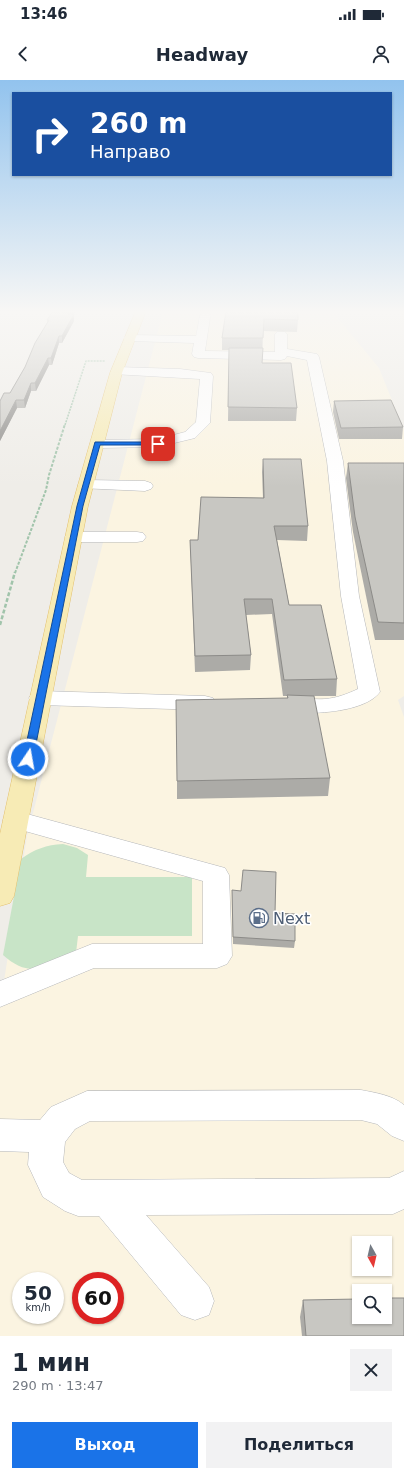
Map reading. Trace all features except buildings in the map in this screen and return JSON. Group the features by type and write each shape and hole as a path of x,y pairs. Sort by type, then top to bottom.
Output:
{"main road":[{"path":"0,896 9,834 40,698 74,537 97,444 110,370"}],"lane":[{"path":"97,444 158,444 190,435 203,423 206,376 153,370"},
{"path":"270,704 325,706 350,702 368,692 350,596 334,461 316,370"},
{"path":"86,485 145,486"},
{"path":"74,537 137,537"},
{"path":"40,698 222,703"},
{"path":"0,994 92,956 217,956 216,875 9,834"},
{"path":"404,1125 386,1111 361,1105 87,1106 63,1118 48,1136 45,1165 56,1185 78,1198 393,1196 404,1189"},
{"path":"0,1135 48,1136"},
{"path":"107,1198 195,1301"}],"path":[{"path":"0,625 13,578 46,490 51,468 83,370"}],"shaded area":[{"path":"148,370 380,370 404,430 404,696 398,700 404,717 404,1336 0,1336 0,1006 27,836"}],"green space":[{"path":"63,844 77,848 88,855 86,877 192,877 192,936 78,936 76,953 47,966 30,969 13,963 3,955 21,859 41,848"}],"place":[{"name":"Next","path":"259,918"}],"route":[{"path":"28,759 80,506 97,444 158,444"}]}
